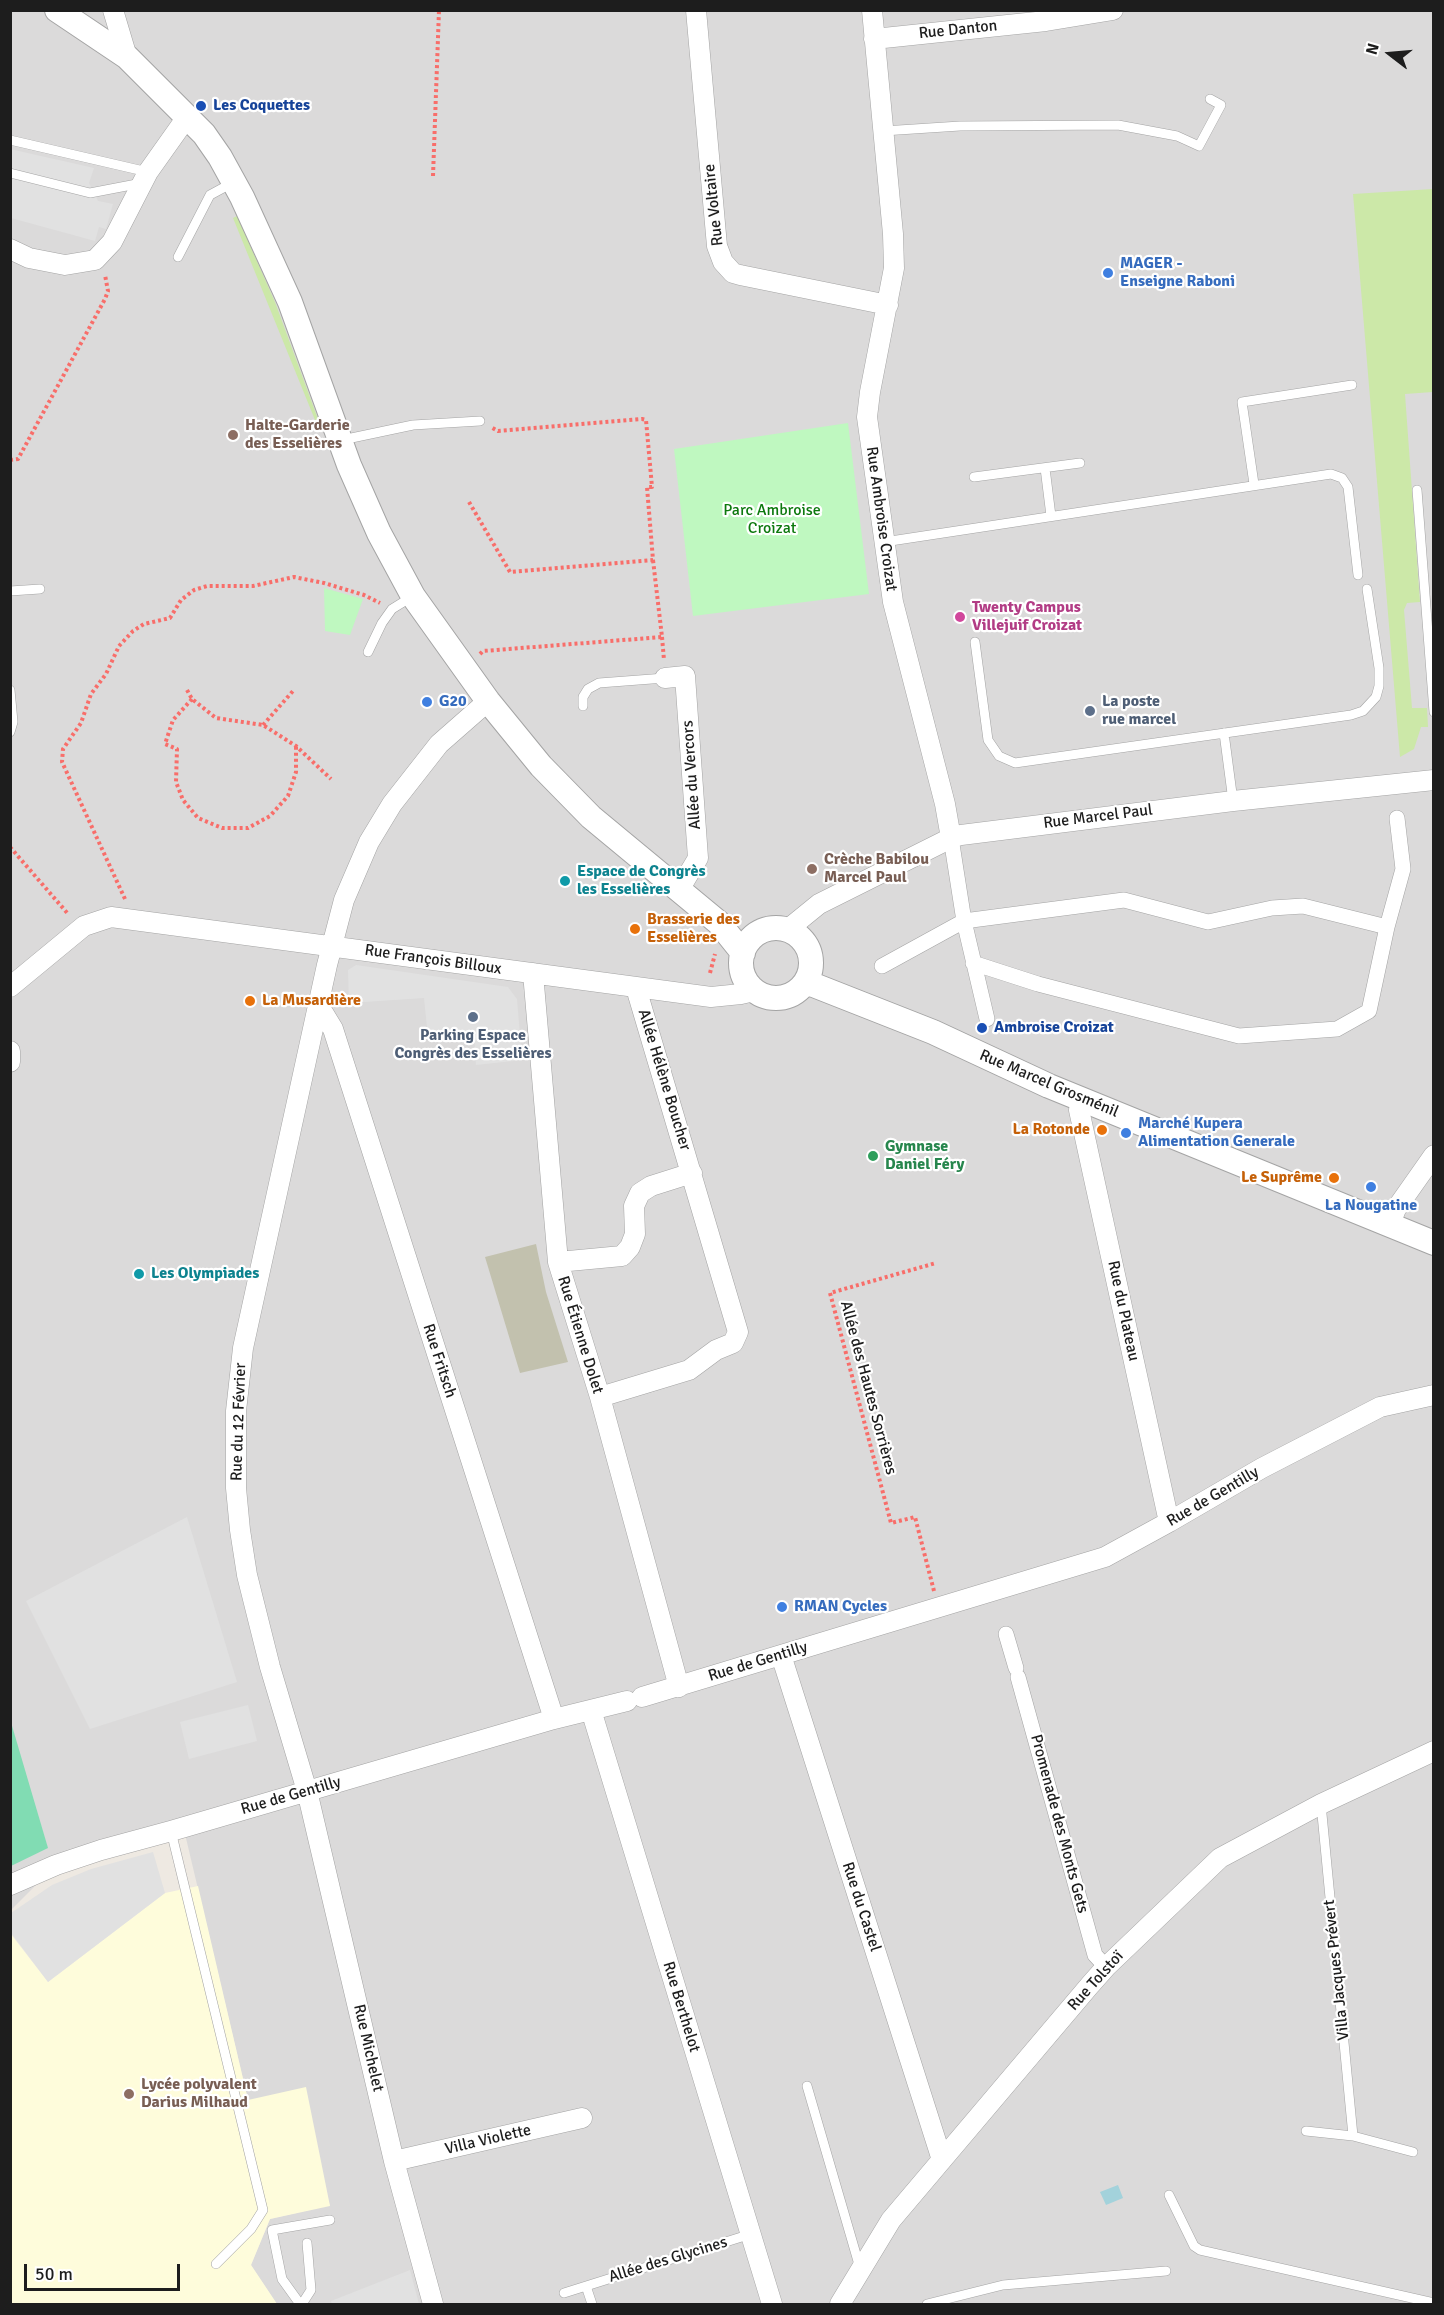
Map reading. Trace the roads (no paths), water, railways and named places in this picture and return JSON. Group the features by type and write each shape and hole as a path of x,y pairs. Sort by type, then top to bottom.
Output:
{"street":[{"path":"57,10 127,57 204,134 234,182 290,302 340,440 379,532 413,596 488,701 541,766 591,817 719,923 743,953"},
{"path":"113,10 127,57"},
{"name":"Rue Voltaire","path":"696,10 717,246 723,262 733,273 740,275 888,305"},
{"name":"Rue Ambroise Croizat","path":"872,10 894,268 867,417 893,602 936,770 951,838 964,921 987,1019"},
{"name":"Rue Danton","path":"874,39 1113,10"},
{"path":"10,249 29,258 65,265 95,260 112,242 145,177 187,117"},
{"name":"Allée du Vercors","path":"665,678 685,676 698,858 679,890"},
{"name":"Rue du 12 Février","path":"307,1791 270,1667 247,1575 240,1530 235,1446 238,1379 243,1348 331,946 345,900 369,842 392,804 439,744 488,701"},
{"name":"Rue Marcel Paul","path":"787,930 819,904 951,838 990,830 1434,780"},
{"path":"973,963 1038,984 1239,1036 1337,1029 1369,1011 1403,869 1397,818"},
{"path":"882,966 964,921 1124,900 1208,922 1272,908 1303,906 1388,927"},
{"name":"Rue François Billoux","path":"10,987 84,926 119,917 711,997 754,991"},
{"path":"719,923 761,931 777,928 800,937 809,951 810,972 806,982 788,997 776,999 764,997 746,982 742,972 743,953 748,942 761,931"},
{"name":"Rue Étienne Dolet","path":"533,973 558,1262 600,1397 679,1687"},
{"name":"Rue Marcel Grosménil","path":"806,982 933,1032 999,1064 1083,1100 1434,1243"},
{"name":"Allée Hélène Boucher","path":"600,1397 689,1370 716,1350 733,1343 738,1326 636,988"},
{"name":"Rue Fritsch","path":"319,1006 333,1029 554,1719"},
{"path":"10,1051 10,1062"},
{"name":"Rue du Plateau","path":"1083,1100 1079,1110 1170,1522"},
{"path":"1389,1226 1396,1209 1434,1155"},
{"name":"Allée Hélène Boucher","path":"558,1262 622,1256 630,1247 635,1234 634,1206 640,1193 651,1186 692,1173"},
{"name":"Rue de Gentilly","path":"10,1885 101,1850 554,1719 679,1687 1105,1557 1263,1468 1380,1407 1434,1395"},
{"name":"Promenade des Monts Gets","path":"1006,1634 1095,1955 1106,1967"},
{"name":"Rue du Castel","path":"781,1655 942,2160"},
{"name":"Rue Berthelot","path":"591,1710 772,2304"},
{"name":"Rue Tolstoï","path":"840,2304 891,2220 1106,1967 1220,1858 1321,1804 1434,1751"},
{"name":"Rue Michelet","path":"307,1791 394,2161 433,2304"},
{"name":"Villa Violette","path":"394,2161 582,2118"}],"lane":[{"path":"884,131 960,126 1118,125 1177,136 1198,146 1221,105 1210,99"},
{"path":"10,140 145,177"},
{"path":"10,172 90,193 145,177"},
{"path":"178,257 210,195 234,182"},
{"path":"1254,484 1242,402 1352,385"},
{"path":"340,440 414,425 480,421"},
{"path":"974,477 1080,463"},
{"path":"1045,468 1051,516"},
{"path":"883,542 1326,473 1342,478 1348,487 1358,575"},
{"path":"1417,490 1430,613 1434,712"},
{"path":"10,591 40,589"},
{"path":"975,642 988,740 999,756 1015,763 1352,715 1363,711 1376,697 1379,686 1379,668 1367,589"},
{"path":"368,652 382,623 392,609 413,596"},
{"path":"583,706 583,697 588,689 599,683 665,678"},
{"path":"10,690 13,722 10,732"},
{"path":"1224,733 1233,801"},
{"name":"Villa Jacques Prévert","path":"1321,1804 1353,2136"},
{"path":"171,1831 263,2210 251,2229 216,2264"},
{"path":"807,2086 860,2270"},
{"path":"1306,2131 1353,2136 1413,2152"},
{"path":"1169,2195 1194,2246 1200,2250 1434,2303"},
{"path":"307,2243 311,2290 301,2304 282,2279 272,2230 330,2220"},
{"name":"Allée des Glycines","path":"564,2293 750,2235"},
{"path":"927,2304 1003,2285 1166,2271"},
{"name":"Allée des Glycines","path":"586,2286 592,2304"}],"water":[{"path":"1118,2185 1123,2198 1106,2205 1100,2192"}],"place":[{"name":"Les Coquettes","path":"201,106"},
{"name":"MAGER - Enseigne Raboni","path":"1108,273"},
{"name":"Halte-Garderie des Esselières","path":"233,435"},
{"name":"Twenty Campus Villejuif Croizat","path":"960,617"},
{"name":"G20","path":"427,702"},
{"name":"La poste rue marcel","path":"1090,711"},
{"name":"Crèche Babilou Marcel Paul","path":"812,869"},
{"name":"Espace de Congrès les Esselières","path":"565,881"},
{"name":"Brasserie des Esselières","path":"635,929"},
{"name":"La Musardière","path":"250,1001"},
{"name":"Parking Espace Congrès des Esselières","path":"473,1017"},
{"name":"Ambroise Croizat","path":"982,1028"},
{"name":"La Rotonde","path":"1102,1130"},
{"name":"Marché Kupera Alimentation Generale","path":"1126,1133"},
{"name":"Gymnase Daniel Féry","path":"873,1156"},
{"name":"Le Suprême","path":"1334,1178"},
{"name":"La Nougatine","path":"1371,1187"},
{"name":"Les Olympiades","path":"139,1274"},
{"name":"RMAN Cycles","path":"782,1607"},
{"name":"Lycée polyvalent Darius Milhaud","path":"129,2094"}],"park label":[{"name":"Parc Ambroise Croizat","path":"772,520"}]}
